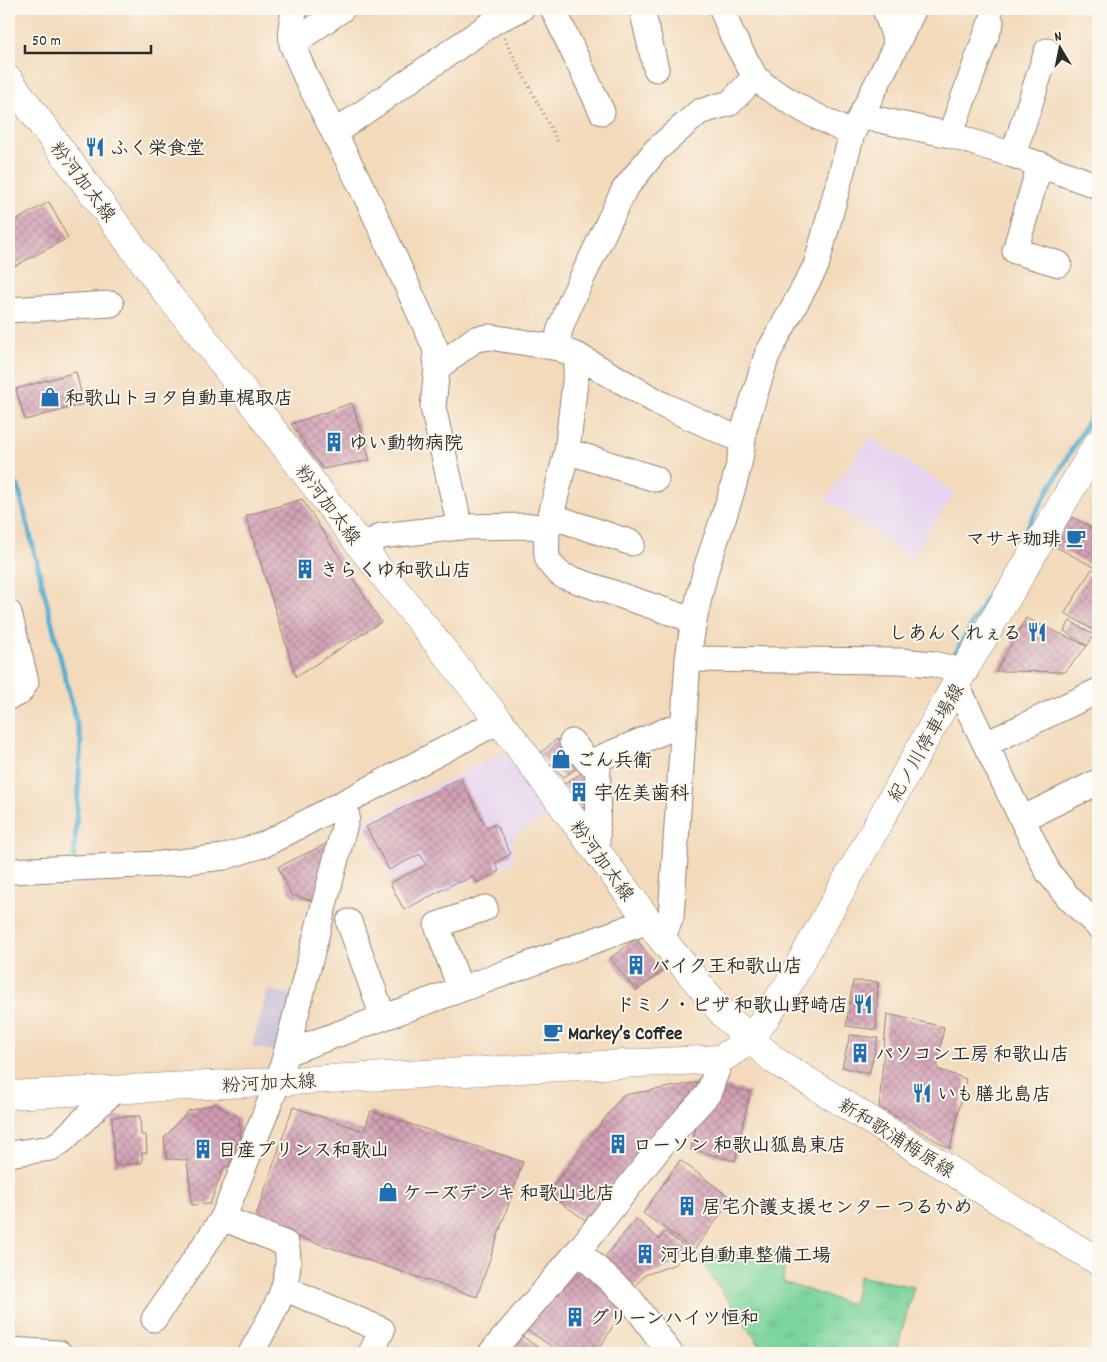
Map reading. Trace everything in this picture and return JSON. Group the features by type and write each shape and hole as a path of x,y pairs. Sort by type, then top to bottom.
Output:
{"main road":[{"name":"粉河加太線","path":"9,80 169,296 202,336 362,548 499,721 655,930 725,1016 750,1040"},
{"name":"紀ノ川停車場線","path":"750,1040 788,985 961,678 1098,444"},
{"path":"721,1059 750,1040"},
{"name":"新和歌浦梅原線","path":"750,1040 774,1060 1098,1261"},
{"name":"粉河加太線","path":"9,1095 721,1059"}],"street":[{"path":"296,9 291,27 292,44 306,77 374,213 435,347 437,368 433,407 460,527"},
{"path":"292,44 342,9"},
{"path":"334,133 495,21 521,9"},
{"path":"554,9 602,112"},
{"path":"642,9 656,69"},
{"path":"722,9 732,35 755,77 768,88 804,110 857,125 950,135 1040,164 1098,186"},
{"path":"885,9 897,44"},
{"path":"286,1052 460,988 655,930 671,917 682,728 693,620 734,481 744,441 744,429 767,355 816,266 857,125 914,9"},
{"path":"950,135 991,22"},
{"path":"1013,155 1047,51"},
{"path":"693,620 563,576 553,569 547,560 549,523 567,451 568,352 559,332 571,301 624,190 656,150 699,112 730,103 755,77"},
{"path":"1040,164 1015,252 1059,264"},
{"path":"9,310 111,304"},
{"path":"437,368 475,339 490,337 568,352 663,405 744,441"},
{"path":"567,451 656,479"},
{"path":"362,548 381,536 460,527 533,526 549,523 632,543"},
{"path":"9,613 26,682 19,694 9,697"},
{"path":"688,659 900,660 934,664 961,678 986,744 1048,872 1070,898 1098,926"},
{"path":"986,744 1098,691"},
{"path":"9,871 161,864 224,857 264,844 499,721"},
{"path":"572,742 588,762 672,728 682,728"},
{"path":"597,851 598,759"},
{"path":"1022,819 1098,782"},
{"path":"154,1319 223,1218 278,1082 346,816 344,803"},
{"path":"460,988 437,925 485,908"},
{"path":"349,922 383,1016"},
{"path":"491,1353 578,1251 665,1141 708,1094 721,1059"},
{"path":"9,1154 51,1148 62,1141 113,1091"},
{"path":"223,1218 286,1244 289,1256 284,1288 251,1353"},
{"path":"578,1251 631,1300 670,1353"},
{"path":"284,1288 382,1330 371,1353"},
{"path":"9,1350 59,1353"}],"path":[{"path":"495,21 559,144"}],"shaded area":[{"path":"870,437 955,493 910,559 826,499"},
{"path":"504,752 548,814 513,838 514,862 408,910 361,823"},
{"path":"268,990 293,995 279,1052 252,1047"}],"green space":[{"path":"785,1250 783,1282 853,1305 859,1276 914,1287 896,1353 765,1353 698,1257"}],"building":[{"path":"49,202 68,238 15,266 9,252 9,224"},
{"name":"和歌山トヨタ自動車梶取店","path":"76,372 84,404 25,420 16,389"},
{"name":"ゆい動物病院","path":"352,403 370,460 323,469 291,424"},
{"name":"きらくゆ和歌山店","path":"302,499 381,622 296,677 246,516"},
{"name":"マサキ珈琲","path":"1066,514 1098,531 1098,569 1050,544"},
{"path":"1092,569 1098,572 1098,633 1065,613"},
{"name":"しあんくれぇる","path":"1026,618 1087,646 1065,672 996,671"},
{"path":"1070,621 1094,635 1087,646 1064,631"},
{"name":"ごん兵衛","path":"557,739 583,764 564,777 539,754"},
{"name":"宇佐美歯科","path":"585,771 591,800 581,809 564,784"},
{"path":"460,778 487,828 496,824 511,854 495,863 499,871 477,883 473,876 459,883 459,881 404,910 390,883 426,865 420,854 389,870 366,827"},
{"path":"332,841 317,902 291,895 278,867"},
{"name":"バイク王和歌山店","path":"636,939 662,972 636,991 610,958"},
{"name":"ドミノ・ピザ 和歌山野崎店","path":"853,981 878,982 876,1030 846,1026"},
{"name":"いも膳北島店","path":"887,1014 944,1027 937,1069 966,1079 950,1149 879,1107"},
{"name":"パソコン工房 和歌山店","path":"850,1035 878,1038 869,1074 842,1067"},
{"name":"ローソン 和歌山狐島東店","path":"701,1082 588,1222 547,1193 623,1095"},
{"path":"724,1086 750,1092 735,1161 691,1149 699,1114"},
{"name":"日産プリンス和歌山","path":"215,1104 239,1118 243,1164 224,1167 210,1204 192,1205 187,1160 167,1159 164,1138 188,1111"},
{"name":"ケーズデンキ 和歌山北店","path":"293,1107 364,1131 371,1111 523,1162 477,1297 254,1222"},
{"path":"140,1116 141,1135 146,1135 147,1153 142,1153 142,1163 114,1165 112,1117"},
{"name":"居宅介護支援センター つるかめ","path":"680,1160 732,1199 694,1250 643,1213"},
{"name":"河北自動車整備工場","path":"636,1219 659,1239 665,1232 688,1249 676,1264 645,1275 634,1287 603,1259"},
{"name":"グリーンハイツ恒和","path":"578,1261 624,1307 597,1353 561,1353 523,1327"},
{"path":"517,1332 545,1353 500,1353"}],"waterway":[{"path":"953,657 1098,404"},
{"path":"9,479 18,486 81,741 74,856"}],"place":[{"name":"ふく栄食堂","path":"95,147"},
{"name":"和歌山トヨタ自動車梶取店","path":"50,397"},
{"name":"ゆい動物病院","path":"334,442"},
{"name":"マサキ珈琲","path":"1076,538"},
{"name":"きらくゆ和歌山店","path":"305,569"},
{"name":"しあんくれぇる","path":"1037,632"},
{"name":"ごん兵衛","path":"561,759"},
{"name":"宇佐美歯科","path":"579,792"},
{"name":"バイク王和歌山店","path":"636,965"},
{"name":"ドミノ・ピザ 和歌山野崎店","path":"863,1004"},
{"name":"Markey’s Coffee","path":"553,1032"},
{"name":"パソコン工房 和歌山店","path":"860,1053"},
{"name":"いも膳北島店","path":"922,1093"},
{"name":"ローソン 和歌山狐島東店","path":"618,1144"},
{"name":"日産プリンス和歌山","path":"203,1149"},
{"name":"ケーズデンキ 和歌山北店","path":"388,1192"},
{"name":"居宅介護支援センター つるかめ","path":"687,1206"},
{"name":"河北自動車整備工場","path":"645,1254"},
{"name":"グリーンハイツ恒和","path":"575,1317"}]}
